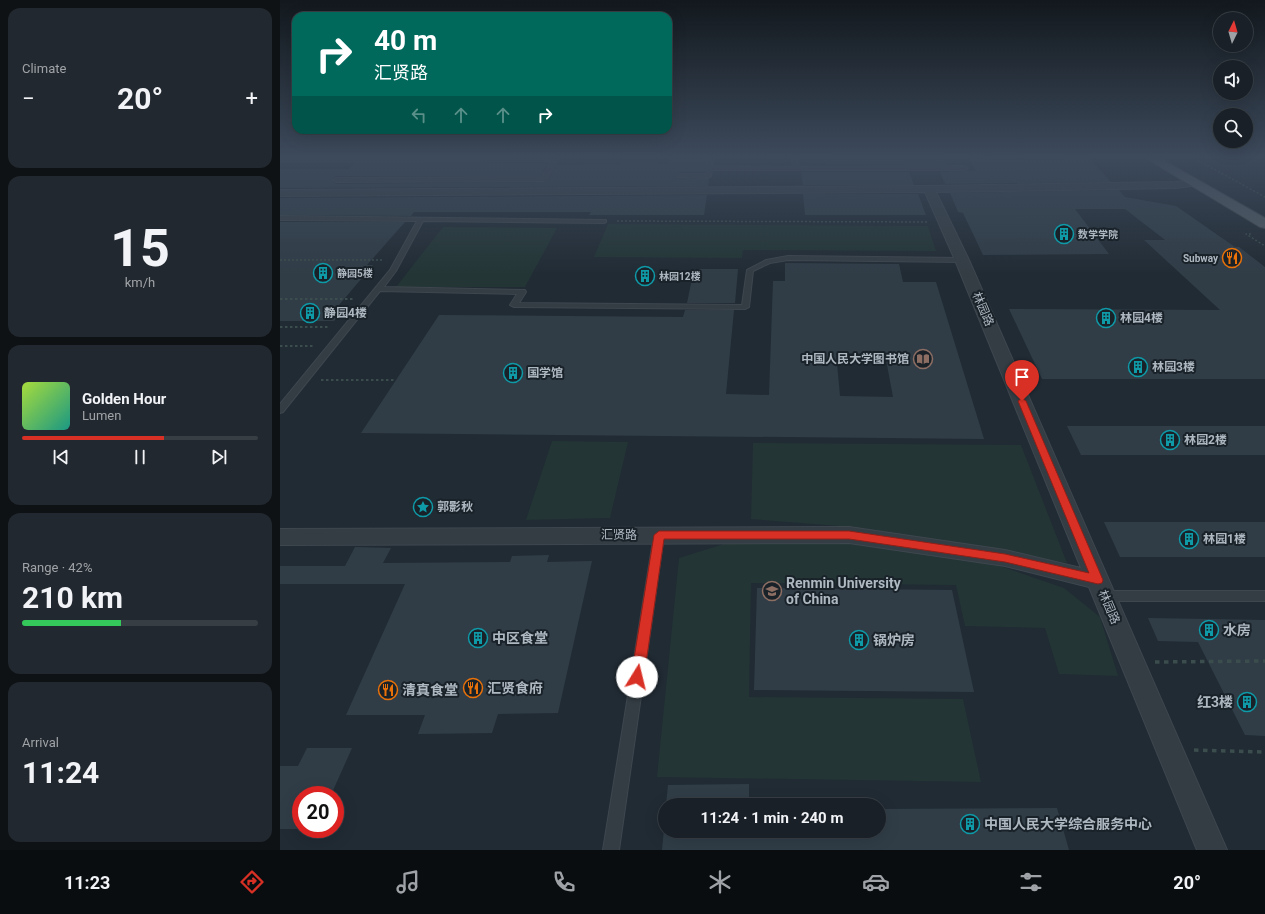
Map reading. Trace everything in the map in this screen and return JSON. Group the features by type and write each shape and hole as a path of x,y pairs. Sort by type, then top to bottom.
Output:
{"main road":[{"path":"1217,196 1265,224"},
{"path":"1240,196 1265,210"}],"street":[{"name":"林园路","path":"932,196 946,222 1212,850"},
{"name":"汇贤路","path":"280,537 849,535 1005,558 1101,588"}],"lane":[{"path":"280,218 604,221"},
{"path":"280,410 379,289 399,260 420,220"},
{"path":"379,289 522,292 514,305 745,307 750,270 768,261 788,258 962,260"},
{"path":"611,850 659,535"},
{"path":"1101,588 1265,596"}],"path":[{"path":"604,221 946,222"},
{"path":"1255,240 1265,246"},
{"path":"280,260 399,260"},
{"path":"280,298 371,299"},
{"path":"280,327 348,327"},
{"path":"280,346 333,346"},
{"path":"305,380 396,380"},
{"path":"1132,662 1265,661"},
{"path":"1169,750 1265,752"}],"shaded area":[{"path":"608,224 928,226 936,251 743,250 742,258 594,257"},
{"path":"443,227 557,228 525,287 396,287"},
{"path":"552,441 628,442 610,518 526,520"},
{"path":"753,443 1021,445 1067,563 839,526 751,519"},
{"path":"727,543 856,544 980,559 1064,588 1100,617 1118,676 1059,674 1045,628 965,626 956,585 751,583 749,697 963,699 981,782 657,777 679,558"}],"building":[{"path":"707,196 704,215 589,215 591,212 414,212 411,216 280,215 280,198"},
{"path":"803,196 919,196 926,215 805,215"},
{"path":"951,196 1124,196 1176,206 1235,247 1239,247 1265,267 1265,379 1042,379 1009,309 1220,310 1144,240 1165,240 1125,209 1075,209 1109,254 983,255 963,213 958,212"},
{"path":"280,222 405,222 367,265 373,265 339,305 347,305 334,321 280,321"},
{"path":"785,263 899,264 903,282 936,282 984,439 361,433 439,315 683,317 685,310 734,310 726,394 769,395 773,281 785,281","holes":["836,353 885,354 893,397 840,396"]},
{"path":"694,269 738,269 735,303 687,303"},
{"name":"林园2楼","path":"1067,426 1265,426 1265,455 1081,455"},
{"name":"林园1楼","path":"1104,522 1265,522 1265,557 1120,557"},
{"name":"中区食堂","path":"355,547 391,548 383,563 510,562 512,556 549,555 547,562 592,561 558,713 498,714 492,733 418,734 425,715 346,715 405,584 280,584 280,566 345,566"},
{"name":"锅炉房","path":"757,588 952,590 974,692 754,690"},
{"path":"1148,618 1265,620 1265,736 1245,735 1198,642 1158,641"},
{"path":"307,748 352,748 335,786 292,786 292,829 280,829 280,766 298,766"},
{"path":"749,784 749,798 667,798 668,785"},
{"name":"中国人民大学综合服务中心","path":"1057,808 1069,850 662,850 663,838 886,838 886,809"}],"place":[{"name":"数学学院","path":"1064,234"},
{"name":"Subway","path":"1232,258"},
{"name":"静园5楼","path":"323,273"},
{"name":"林园12楼","path":"645,276"},
{"name":"静园4楼","path":"310,313"},
{"name":"林园4楼","path":"1106,318"},
{"name":"中国人民大学图书馆","path":"923,359"},
{"name":"林园3楼","path":"1138,367"},
{"name":"国学馆","path":"513,373"},
{"name":"林园2楼","path":"1170,440"},
{"name":"郭影秋","path":"423,507"},
{"name":"林园1楼","path":"1189,539"},
{"name":"Renmin University of China","path":"772,591"},
{"name":"水房","path":"1209,630"},
{"name":"中区食堂","path":"478,638"},
{"name":"锅炉房","path":"859,640"},
{"name":"汇贤食府","path":"473,688"},
{"name":"清真食堂","path":"388,690"},
{"name":"红3楼","path":"1247,702"},
{"name":"中国人民大学综合服务中心","path":"970,824"}],"route":[{"path":"637,677 659,535 849,535 1005,558 1098,580 1022,401"}]}
